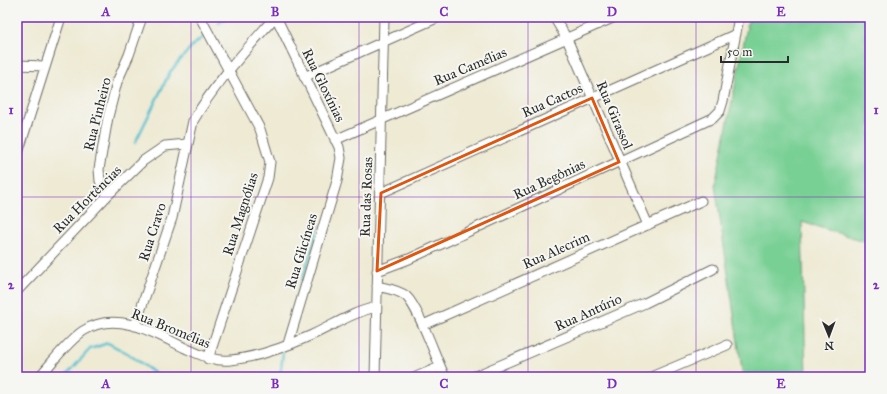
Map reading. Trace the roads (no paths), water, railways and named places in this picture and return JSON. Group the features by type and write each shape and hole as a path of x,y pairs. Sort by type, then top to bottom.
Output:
{"street":[{"path":"17,156 20,138 61,17"},
{"name":"Rua Pinheiro","path":"108,195 100,181 99,168 108,117 117,82 129,55 142,17"},
{"name":"Rua Magnólias","path":"200,17 260,129 270,162 268,178 208,359"},
{"name":"Rua Cravo","path":"135,326 172,218 180,185 190,129 200,109 228,71 275,17"},
{"name":"Rua Gloxínias","path":"275,17 335,140 340,152 340,166"},
{"name":"Rua das Rosas","path":"375,377 377,271 383,119 384,17"},
{"path":"304,77 439,17"},
{"name":"Rua Girassol","path":"554,17 567,39 619,162 648,225"},
{"name":"Rua Camélias","path":"335,140 615,17"},
{"path":"736,34 739,17"},
{"name":"Rua Cactos","path":"381,193 736,34"},
{"name":"Rua Begônias","path":"377,271 619,162 712,118 720,111 723,101 736,34"},
{"path":"17,65 45,66"},
{"name":"Rua Hortências","path":"17,291 108,195 155,152 165,146 187,144"},
{"name":"Rua Glicíneas","path":"288,344 340,166"},
{"name":"Rua Alecrim","path":"423,325 701,201"},
{"name":"Rua Antúrio","path":"473,377 645,303 713,269"},
{"path":"377,286 406,296 423,325 445,377"},
{"name":"Rua Bromélias","path":"39,377 74,338 92,326 109,322 135,326 208,359 231,360 288,344 312,335 360,310 376,307"},
{"path":"651,377 727,345"},
{"path":"416,377 440,367"}],"waterway":[{"path":"219,23 228,17"},
{"path":"135,143 170,72 192,46 204,36"},
{"path":"295,304 319,225"},
{"path":"65,377 90,349 108,343 127,353 160,377"},
{"path":"280,377 283,353"}]}
